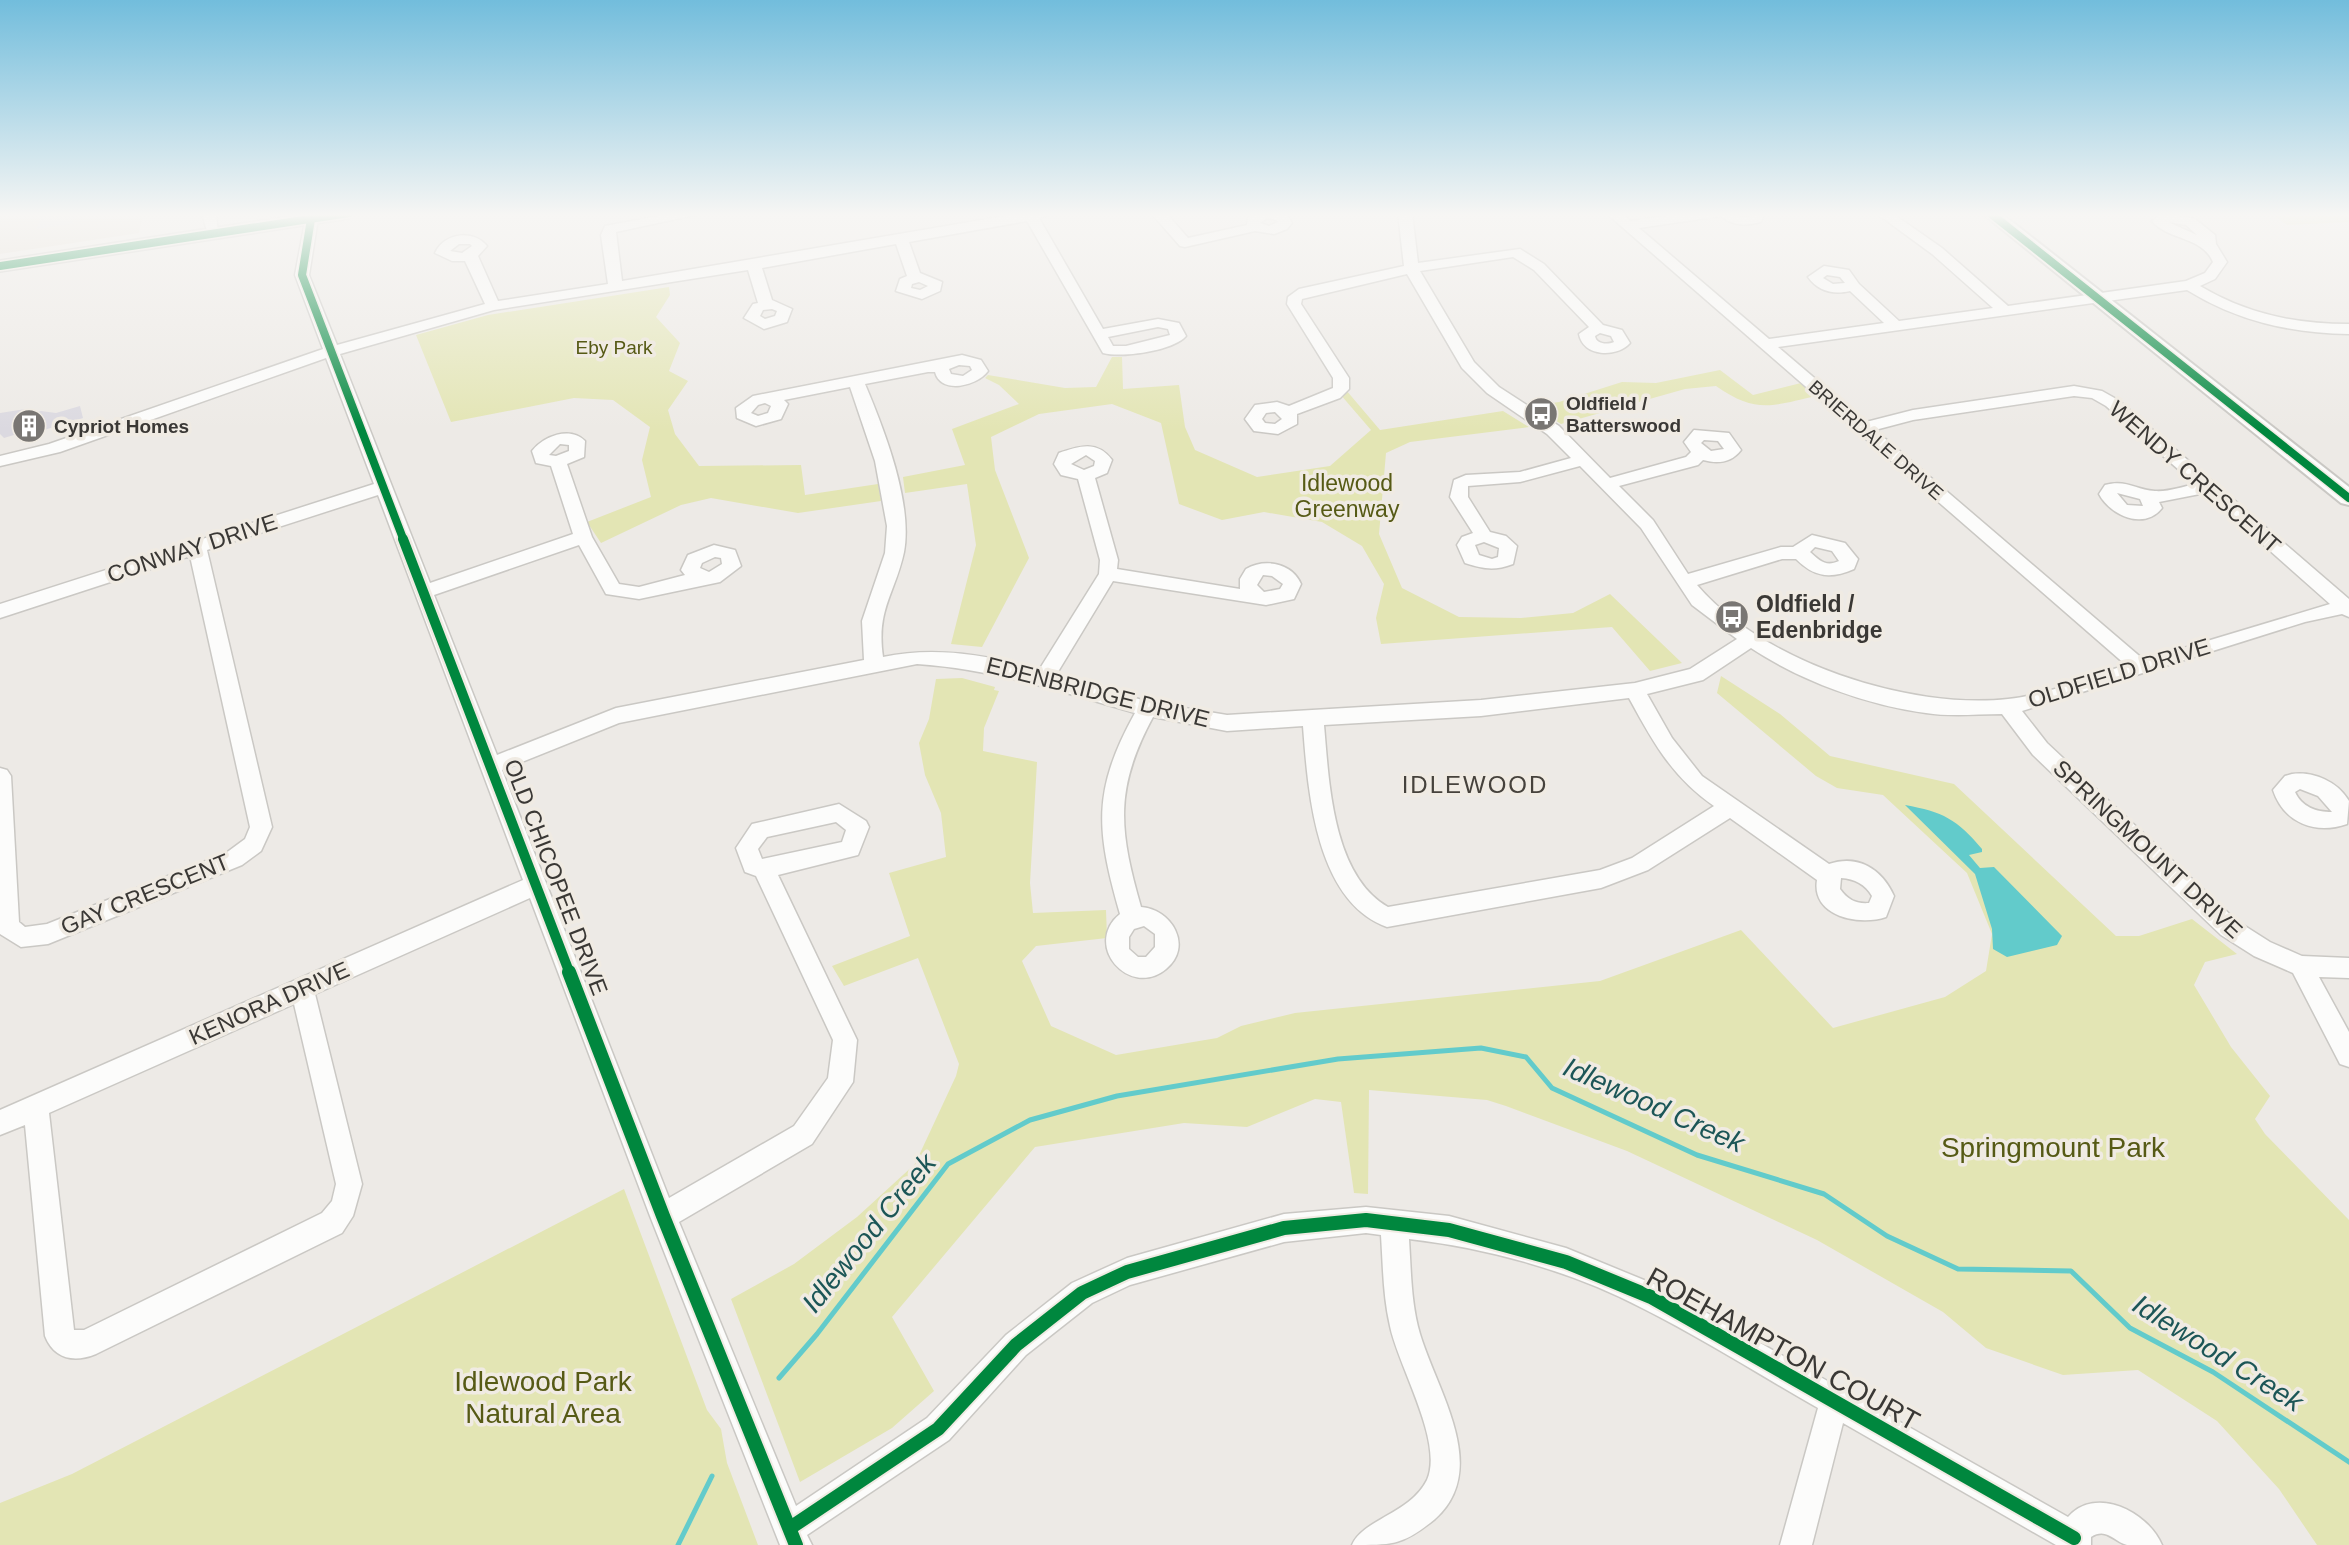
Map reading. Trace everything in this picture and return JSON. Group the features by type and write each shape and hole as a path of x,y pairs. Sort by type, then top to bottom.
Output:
{"main road":[{"path":"2083,285 2349,498"}],"street":[{"name":"OLD CHICOPEE DRIVE","path":"306,285 663,1216 793,1537"},
{"path":"484,285 493,306"},
{"path":"0,461 54,448 330,352 493,306 633,285"},
{"path":"760,285 766,305"},
{"path":"1071,285 1100,334"},
{"path":"1288,412 1334,395 1340,389 1341,378 1294,304 1295,297 1345,285"},
{"name":"OLDFIELD DRIVE","path":"1422,285 1478,378 1553,430 1647,524 1684,582 1699,600 1749,640 1801,668 1859,690 1927,706 2007,707 2040,700 2303,615 2347,607"},
{"path":"1557,285 1598,328"},
{"name":"BRIERDALE DRIVE","path":"1696,285 2139,666"},
{"path":"1852,285 1896,326"},
{"path":"1976,285 2005,310"},
{"path":"1764,344 2188,285"},
{"path":"2189,285 2228,308 2275,323 2313,330 2349,329"},
{"path":"769,399 928,367 942,369"},
{"path":"856,381 869,410 884,464 896,531 896,545 871,624 874,664"},
{"name":"WENDY CRESCENT","path":"1862,428 1913,415 2074,391 2096,394 2112,403 2347,607"},
{"path":"1607,484 1692,461 1700,453"},
{"path":"1484,536 1459,497 1460,484 1466,480 1520,477 1583,460"},
{"path":"558,462 583,537 614,589 639,593 700,578"},
{"path":"1044,679 1108,574 1109,560 1086,475"},
{"name":"CONWAY DRIVE","path":"0,611 384,487"},
{"path":"2148,497 2209,487"},
{"path":"424,592 583,537"},
{"name":"GAY CRESCENT","path":"0,776 8,927 21,937 60,929 234,859 253,845 261,827 197,546"},
{"path":"1684,582 1781,553 1801,553"},
{"path":"1108,574 1257,596"},
{"name":"EDENBRIDGE DRIVE","path":"491,766 616,716 917,657 952,657 1044,679 1147,709 1200,721 1227,723 1480,708 1635,690 1696,675 1749,640"},
{"path":"1635,690 1673,758 1695,782 1728,808 1829,876"},
{"name":"SPRINGMOUNT DRIVE","path":"2007,707 2040,749 2229,928 2262,949 2301,966 2349,968"},
{"path":"1133,920 1112,810 1115,780 1125,749 1147,709"},
{"path":"1314,718 1323,820 1335,856 1365,904 1387,917 1601,879 1640,864 1728,808"},
{"path":"663,1216 803,1135 840,1082 845,1040 764,869"},
{"name":"KENORA DRIVE","path":"0,1123 537,884"},
{"path":"2301,966 2349,1056"},
{"path":"36,1107 59,1336 68,1345 86,1343 332,1223 344,1207 349,1184 302,988"},
{"name":"ROEHAMPTON COURT","path":"793,1537 938,1429 1016,1345 1082,1293 1128,1272 1284,1228 1366,1220 1449,1230 1566,1262 1651,1297 2074,1542 2084,1520 2095,1517 2115,1520 2130,1529 2146,1545"},
{"path":"1368,1545 1402,1530 1426,1511 1442,1488 1447,1458 1443,1429 1405,1333 1394,1224"},
{"path":"1797,1545 1834,1403"}],"green space":[{"name":"Eby Park","path":"669,287 670,295 656,317 680,343 669,371 688,381 668,410 675,434 699,466 801,465 805,495 878,484 881,501 798,513 711,498 681,505 601,543 587,522 651,497 642,460 650,427 613,400 574,398 451,422 416,335 488,315"},
{"name":"Idlewood Greenway","path":"1112,357 1122,357 1123,389 1179,385 1185,427 1195,450 1257,477 1330,466 1371,430 1340,394 1346,390 1380,430 1503,411 1529,427 1410,442 1386,453 1379,534 1402,588 1459,617 1521,618 1573,613 1610,594 1682,663 1650,671 1612,627 1381,644 1376,618 1384,584 1362,546 1322,522 1264,512 1222,520 1179,504 1161,423 1112,404 1039,414 991,437 995,470 1029,558 982,647 951,644 976,545 967,484 905,493 903,477 965,465 952,429 1019,404 999,385 985,378 988,375 1065,388 1096,387"},
{"path":"1720,370 1753,395 1801,383 1816,396 1764,405 1742,401 1716,386 1685,389 1561,424 1533,406 1559,402 1622,382 1656,383"},
{"name":"Springmount Park","path":"1721,676 1780,714 1830,756 1954,784 2116,936 2139,936 2192,919 2237,954 2205,962 2194,985 2231,1047 2270,1096 2255,1119 2265,1134 2349,1220 2349,1545 2317,1545 2279,1489 2217,1421 2138,1370 2063,1375 1986,1348 1943,1312 1817,1240 1627,1151 1506,1106 1487,1100 1369,1090 1368,1194 1354,1193 1341,1102 1315,1099 1247,1127 1184,1123 1035,1147 892,1317 934,1391 892,1428 800,1482 731,1299 794,1264 857,1217 915,1164 956,1076 959,1064 918,958 844,986 832,966 910,936 889,873 946,857 941,813 925,775 919,743 929,719 936,679 962,678 995,687 994,690 999,691 984,728 983,751 1037,762 1030,883 1033,913 1106,910 1107,938 1036,946 1022,961 1051,1026 1116,1055 1217,1038 1241,1026 1295,1013 1600,981 1741,930 1833,1028 1945,997 1986,971 1992,934 1967,873 1883,795 1837,788 1816,776 1717,693"},
{"name":"Idlewood Park Natural Area","path":"624,1189 707,1410 721,1429 727,1463 758,1545 0,1545 0,1503 72,1474"}],"water":[{"path":"1905,805 1939,814 1965,830 1982,849 1982,852 1969,855 1980,868 1994,867 2062,936 2057,945 2007,957 1993,949 1992,929 1975,874"}],"building":[{"name":"Cypriot Homes","path":"80,406 83,418 18,438 17,434 4,438 0,434 0,413 26,409 27,415 41,411 56,413"}],"waterway":[{"name":"Idlewood Creek","path":"779,1378 817,1334 948,1164 1030,1120 1117,1096 1338,1059 1481,1048 1526,1057 1552,1088 1697,1155 1824,1194 1887,1236 1958,1269 2071,1271 2130,1328 2213,1372 2349,1462"},
{"name":"Idlewood Creek","path":"678,1545 712,1476"}],"cycle path":[{"path":"306,285 663,1216 796,1545"},
{"path":"2081,285 2349,498"},
{"path":"790,1528 938,1429 1016,1345 1082,1293 1127,1272 1284,1228 1366,1220 1449,1230 1566,1262 1651,1297 2074,1538"}],"place":[{"name":"Oldfield / Batterswood","path":"1541,414"},
{"name":"Cypriot Homes","path":"29,426"},
{"name":"Oldfield / Edenbridge","path":"1732,617"}],"district":[{"name":"IDLEWOOD","path":"1475,784"}]}
